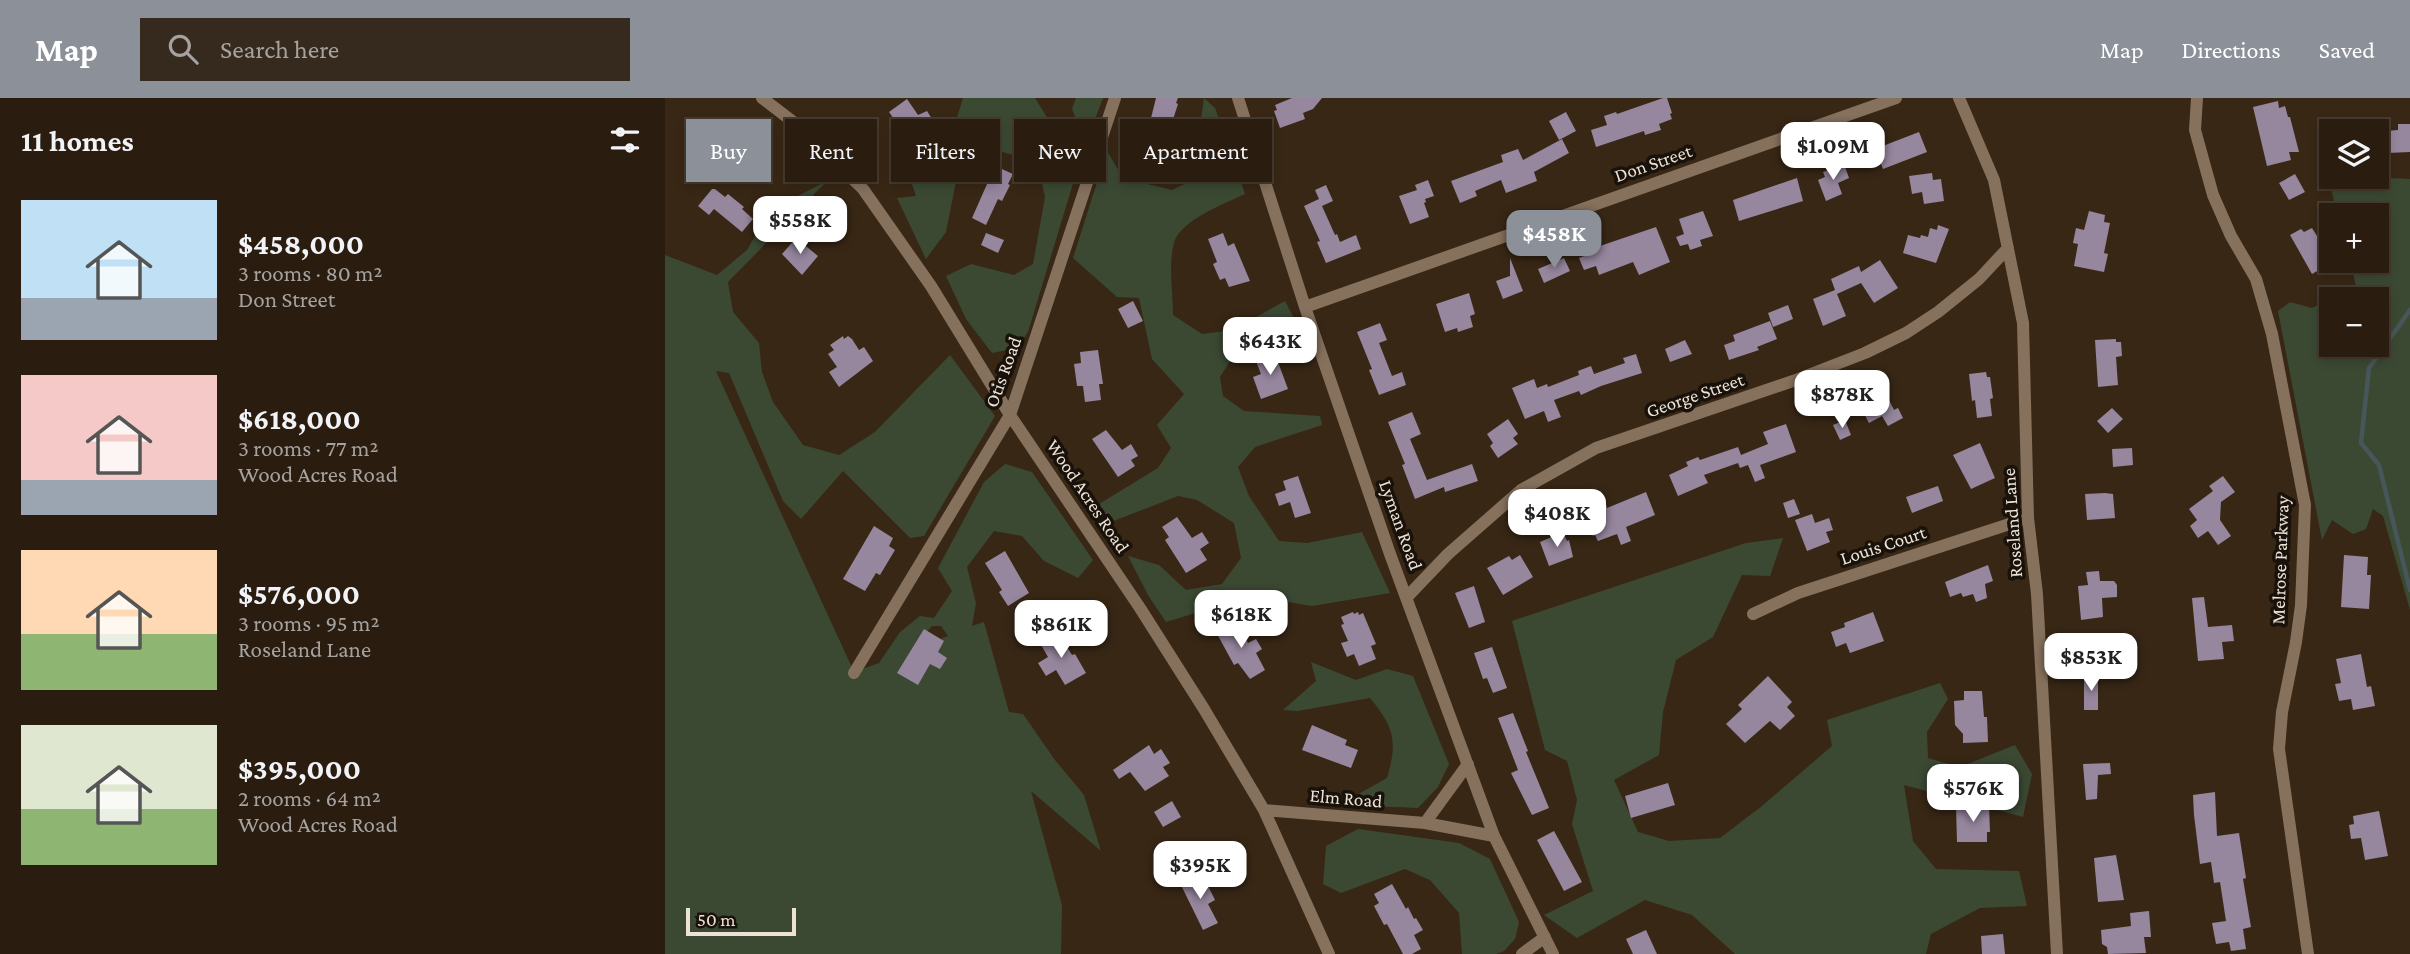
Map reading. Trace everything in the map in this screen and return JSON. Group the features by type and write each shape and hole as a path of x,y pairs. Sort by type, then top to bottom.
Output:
{"street":[{"name":"Wood Acres Road","path":"762,98 796,124 863,189 931,286 1010,415 1205,709 1264,810 1329,954"},
{"name":"Otis Road","path":"855,673 1010,415 1115,98"},
{"name":"Lyman Road","path":"1238,98 1389,554 1494,836 1553,954"},
{"name":"Don Street","path":"1305,307 1896,98"},
{"name":"Roseland Lane","path":"1959,98 1994,180 2023,323 2028,518 2037,594 2057,954"},
{"name":"Melrose Parkway","path":"2197,98 2195,130 2213,195 2231,236 2256,279 2272,334 2305,505 2301,605 2279,749 2308,954"},
{"name":"George Street","path":"1407,597 1448,554 1521,490 1596,448 1793,381 1865,353 1906,333 1938,312 1979,279 2008,248"},
{"name":"Louis Court","path":"1753,614 1798,593 2028,518"},
{"path":"1425,823 1468,764"},
{"name":"Elm Road","path":"1264,810 1425,823 1494,836"},
{"path":"1522,954 1545,937"}],"green space":[{"path":"963,98 1035,98 1048,119 1014,119 1014,155 1000,151 1000,119 957,119"},
{"path":"1076,98 1103,98 1095,119 1076,119 1072,109"},
{"path":"1204,98 1215,108 1219,119 1201,119"},
{"path":"1107,151 1120,173 1120,182 1139,182 1172,190 1189,182 1241,182 1245,194 1205,213 1178,235 1171,260 1173,315 1202,334 1233,330 1285,301 1297,324 1234,355 1220,377 1223,396 1244,411 1320,416 1322,425 1255,447 1238,467 1249,496 1279,541 1307,543 1362,532 1390,593 1312,606 1252,596 1166,622 1148,595 1128,556 1159,565 1186,590 1222,584 1241,558 1234,523 1197,500 1178,496 1111,522 1099,504 1158,468 1171,448 1157,425 1184,394 1152,359 1139,298 1117,297 1073,258 1097,182 1106,182"},
{"path":"2389,178 2410,179 2410,610 2383,516 2373,509 2366,529 2353,534 2332,520 2322,540 2278,311 2290,302 2312,308 2319,304 2319,357 2389,357 2389,287 2354,287 2353,273 2389,273 2389,203 2335,203 2331,189 2389,189"},
{"path":"826,182 728,282 733,312 759,343 762,372 773,402 803,445 839,455 875,432 950,355 995,416 924,536 910,538 843,471 801,519 783,501 729,373 716,371 854,672 879,663 900,632 920,616 934,618 952,591 938,568 984,482 1005,464 1032,472 1093,560 1078,578 1044,561 1022,536 994,531 967,567 976,603 972,626 984,622 1009,712 1023,714 1055,760 1084,795 1101,851 1031,791 1062,905 1061,954 665,954 665,255 717,275 747,250 770,210","holes":["932,626 941,626 948,636 911,650"]},
{"path":"911,182 956,182 946,232 926,259 897,198 916,196"},
{"path":"1042,182 1073,182 1028,332 1017,348 992,353 966,319 946,276 971,264 1014,275 1033,264 1045,197"},
{"path":"1783,538 1770,576 1742,575 1713,637 1676,660 1663,712 1659,755 1614,780 1638,832 1669,841 1720,838 1832,746 1827,720 1940,683 1948,699 1927,732 1928,758 1960,767 2015,745 2032,774 2023,817 1904,785 1913,841 1936,869 2019,871 2027,906 1980,908 1931,934 1926,954 1735,954 1692,915 1645,900 1577,938 1544,915 1593,891 1572,824 1577,800 1567,761 1545,750 1512,621 1746,543"},
{"path":"1311,662 1356,680 1387,669 1413,676 1449,764 1438,787 1418,808 1349,805 1355,796 1387,778 1392,754 1392,735 1370,698 1298,711 1283,710 1316,681"},
{"path":"1358,829 1459,843 1490,859 1519,922 1515,939 1504,951 1496,954 1462,954 1459,913 1430,880 1405,869 1341,893 1323,884 1326,846"}],"building":[{"path":"1156,98 1178,98 1173,119 1151,119"},
{"path":"1292,98 1322,98 1313,109 1303,113 1305,119 1280,128 1274,111 1277,110 1275,105"},
{"path":"1667,98 1672,119 1659,124 1661,130 1645,135 1644,131 1596,147 1591,130 1607,125 1604,116"},
{"path":"907,99 918,115 927,111 932,119 894,119 889,112"},
{"path":"2278,101 2279,108 2285,106 2290,117 2299,152 2289,152 2291,160 2267,166 2253,107"},
{"path":"1566,112 1576,131 1559,140 1549,121"},
{"path":"2398,124 2410,124 2410,152 2389,153 2389,131 2398,130"},
{"path":"1919,132 1927,152 1883,169 1875,149"},
{"path":"1562,139 1569,153 1534,172 1537,181 1506,193 1501,180 1475,191 1477,196 1460,203 1451,181 1503,162 1501,155 1518,149 1523,160"},
{"path":"1844,164 1849,178 1838,183 1842,194 1826,201 1818,180 1825,177 1823,172"},
{"path":"1000,168 1013,174 1002,201 998,199 986,225 972,218 988,182 1000,182"},
{"path":"1932,173 1933,180 1941,179 1944,201 1924,204 1922,192 1912,194 1909,176"},
{"path":"2295,174 2305,192 2289,200 2279,183"},
{"path":"1797,178 1803,201 1739,221 1733,200"},
{"path":"1428,180 1434,196 1425,199 1424,203 1429,217 1410,224 1399,196 1417,190 1415,185"},
{"path":"1326,185 1333,201 1322,206 1335,235 1337,234 1340,242 1356,235 1361,249 1326,263 1317,242 1320,241 1304,206 1319,199 1315,190"},
{"path":"712,189 725,197 728,194 744,207 742,209 753,219 742,232 714,209 709,215 698,206"},
{"path":"1703,211 1713,236 1700,240 1702,246 1690,250 1688,244 1680,246 1676,237 1684,234 1679,219"},
{"path":"2089,211 2105,215 2104,222 2110,223 2104,253 2108,254 2104,272 2074,266 2078,244 2073,243 2076,228 2084,230"},
{"path":"1938,225 1949,229 1936,263 1903,253 1908,235 1928,237 1930,228 1937,230"},
{"path":"1656,227 1670,262 1639,275 1633,262 1599,275 1596,266 1584,270 1579,258 1592,253 1591,249"},
{"path":"2312,228 2319,239 2319,270 2312,274 2290,235 2301,229 2304,232"},
{"path":"986,233 1004,240 998,253 981,245"},
{"path":"1223,233 1228,246 1234,243 1250,281 1229,287 1225,278 1220,280 1213,264 1217,262 1208,239"},
{"path":"796,238 818,256 802,275 782,254"},
{"path":"1510,258 1523,291 1503,299 1496,281 1510,276"},
{"path":"1564,258 1570,271 1544,283 1538,269"},
{"path":"1880,260 1898,288 1874,303 1861,283 1837,294 1846,316 1823,326 1813,299 1835,290 1831,279 1859,266 1861,272"},
{"path":"1469,293 1475,314 1470,316 1473,327 1458,332 1457,328 1445,332 1436,304"},
{"path":"1133,301 1143,321 1128,328 1118,309"},
{"path":"1788,305 1793,319 1773,327 1768,313"},
{"path":"1770,321 1777,339 1757,347 1759,350 1729,360 1724,345 1735,341 1733,335"},
{"path":"1380,323 1387,340 1379,343 1392,376 1402,372 1406,385 1379,395 1357,332"},
{"path":"843,336 844,339 848,336 852,339 859,350 864,347 873,361 839,387 829,372 837,367 828,354 834,350 830,345"},
{"path":"2116,339 2116,342 2121,342 2122,356 2116,357 2118,385 2098,387 2095,340"},
{"path":"1685,340 1692,354 1670,362 1665,349"},
{"path":"1098,350 1103,384 1099,384 1101,400 1085,402 1083,386 1077,386 1074,364 1081,363 1080,352"},
{"path":"1275,354 1288,389 1261,399 1253,377 1261,374 1256,361"},
{"path":"1636,354 1642,373 1581,395 1579,391 1554,400 1561,417 1548,422 1544,411 1525,419 1512,388 1534,379 1537,388 1547,384 1548,387 1579,375 1578,371 1591,366 1594,374 1625,363 1623,358"},
{"path":"1986,372 1987,377 1990,377 1993,398 1990,399 1992,416 1977,418 1969,374"},
{"path":"1878,392 1881,396 1886,394 1894,410 1898,408 1903,418 1888,426 1882,416 1869,423 1858,402"},
{"path":"2112,408 2123,419 2108,433 2097,421"},
{"path":"1412,412 1421,434 1410,439 1427,480 1472,464 1478,481 1445,492 1444,487 1415,499 1402,465 1405,464 1388,422"},
{"path":"1508,419 1518,434 1513,438 1518,444 1498,458 1490,446 1493,443 1487,434"},
{"path":"1845,420 1851,435 1840,440 1833,425"},
{"path":"1786,424 1796,452 1760,465 1765,478 1755,482 1748,465 1740,468 1738,463 1704,475 1708,483 1678,496 1669,475 1688,466 1686,462 1738,447 1741,455 1768,444 1763,432"},
{"path":"1106,430 1122,450 1131,444 1138,456 1131,460 1135,466 1118,477 1092,439"},
{"path":"1980,443 1995,478 1971,489 1953,455"},
{"path":"2132,448 2133,465 2113,467 2112,449"},
{"path":"1298,476 1311,513 1295,518 1290,502 1279,506 1275,494 1286,490 1283,481"},
{"path":"2223,476 2235,492 2221,502 2220,520 2231,536 2218,545 2208,531 2198,538 2190,526 2197,520 2189,509 2213,491 2209,486"},
{"path":"1938,486 1943,501 1912,513 1906,497"},
{"path":"1646,492 1655,515 1626,527 1631,541 1621,545 1617,534 1598,541 1595,535 1593,536 1584,510 1605,501 1607,508"},
{"path":"2085,494 2113,494 2115,518 2087,520"},
{"path":"1794,499 1800,514 1788,518 1783,503"},
{"path":"1812,514 1815,523 1829,518 1833,530 1826,532 1830,542 1807,551 1795,520"},
{"path":"1177,517 1192,538 1202,532 1209,543 1200,549 1207,560 1186,573 1165,540 1169,537 1162,527"},
{"path":"874,526 893,538 889,546 895,550 880,575 876,573 865,591 843,579"},
{"path":"1563,532 1567,541 1569,540 1573,557 1549,566 1540,542"},
{"path":"1005,551 1029,593 1008,606 999,592 1002,590 985,563"},
{"path":"1520,555 1533,577 1503,595 1487,568 1509,556 1512,560"},
{"path":"2344,555 2368,557 2367,575 2371,575 2369,609 2341,607"},
{"path":"1988,565 1993,581 1985,584 1987,598 1976,602 1973,594 1963,597 1961,593 1950,597 1945,582"},
{"path":"2099,571 2100,581 2114,581 2117,585 2117,597 2102,598 2103,617 2081,620 2078,586 2088,585 2086,572"},
{"path":"1474,586 1485,622 1469,628 1455,593"},
{"path":"2204,597 2208,627 2232,625 2234,641 2222,642 2224,659 2198,661 2192,598"},
{"path":"1358,612 1359,615 1363,613 1376,644 1371,646 1376,659 1359,666 1354,654 1347,657 1341,643 1348,641 1341,625 1344,624 1341,617"},
{"path":"1873,612 1884,641 1850,653 1846,643 1836,647 1831,632 1845,627 1844,623"},
{"path":"1236,621 1248,643 1256,639 1262,649 1256,653 1265,670 1250,679 1238,663 1234,665 1216,632"},
{"path":"924,629 944,641 938,652 947,658 940,669 930,664 918,685 897,673"},
{"path":"1058,632 1086,673 1065,685 1056,670 1046,676 1038,663 1048,657 1040,643"},
{"path":"1492,647 1507,688 1493,693 1487,678 1483,679 1474,653"},
{"path":"2361,654 2367,687 2371,686 2375,706 2353,710 2351,699 2339,701 2335,684 2341,683 2336,659"},
{"path":"1768,676 1792,702 1787,707 1795,716 1780,730 1770,721 1745,743 1726,724 1742,709 1738,705"},
{"path":"2084,676 2098,676 2098,710 2084,710"},
{"path":"1964,691 1982,691 1988,742 1963,743 1963,734 1955,725 1954,701 1964,700"},
{"path":"1513,713 1549,808 1532,815 1511,773 1518,770 1498,718"},
{"path":"1312,725 1347,740 1345,745 1358,750 1351,768 1302,750"},
{"path":"1149,745 1154,754 1161,749 1170,763 1163,767 1169,776 1145,791 1130,772 1119,779 1113,770"},
{"path":"2110,763 2111,774 2098,775 2097,799 2086,800 2083,764"},
{"path":"1668,783 1675,805 1631,818 1625,796"},
{"path":"2215,792 2217,836 2239,833 2251,927 2243,929 2246,949 2231,951 2229,942 2216,944 2212,923 2226,921 2220,882 2214,883 2211,862 2200,864 2193,795"},
{"path":"1172,801 1181,817 1163,827 1154,812"},
{"path":"1989,806 1990,832 1987,832 1987,842 1957,842 1956,807"},
{"path":"2379,811 2388,856 2365,860 2361,838 2351,839 2349,825 2354,824 2353,816"},
{"path":"1554,831 1582,882 1564,891 1537,840"},
{"path":"2116,855 2124,900 2098,902 2094,858"},
{"path":"1194,875 1199,885 1206,882 1215,900 1208,904 1218,923 1203,930 1180,883"},
{"path":"1392,884 1406,909 1408,907 1423,930 1414,935 1421,949 1412,954 1403,954 1374,906 1379,903 1374,894"},
{"path":"2149,911 2151,937 2144,937 2146,953 2108,954 2107,947 2102,944 2101,930 2131,926 2130,913"},
{"path":"1646,930 1657,954 1633,954 1626,939"},
{"path":"2003,934 2005,954 1982,954 1981,936"}],"waterway":[{"path":"2410,310 2369,368 2361,443 2379,465 2410,590"}]}
